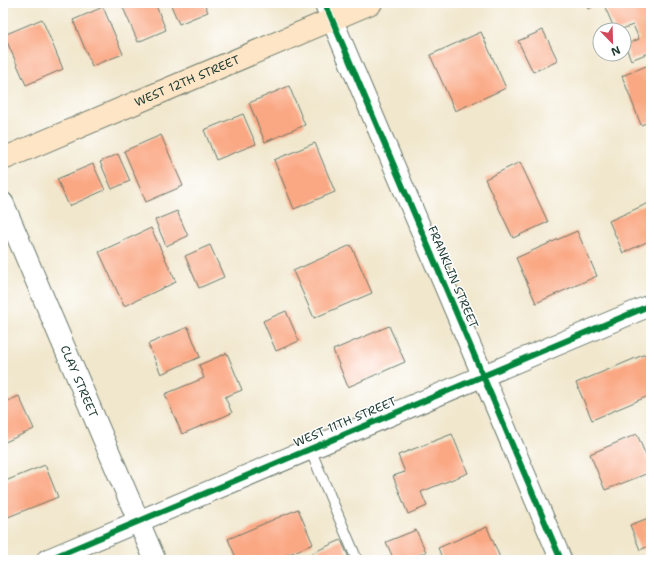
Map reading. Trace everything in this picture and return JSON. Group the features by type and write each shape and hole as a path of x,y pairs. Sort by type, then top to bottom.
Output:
{"main road":[{"name":"WEST 12TH STREET","path":"3,159 328,11 371,3"}],"street":[{"name":"FRANKLIN STREET","path":"328,11 561,560"},
{"name":"CLAY STREET","path":"3,203 155,560"},
{"name":"WEST 11TH STREET","path":"48,560 651,304"}],"lane":[{"path":"310,449 357,560"}],"building":[{"path":"121,3 155,3 166,30 138,42"},
{"path":"170,3 204,3 208,12 179,24"},
{"path":"586,3 601,3 588,9"},
{"path":"610,3 651,3 651,52 632,60 632,42 639,39 632,25 632,22 611,22 604,5"},
{"path":"103,7 123,54 92,66 73,20"},
{"path":"42,19 63,69 26,85 4,35"},
{"path":"543,30 558,61 533,72 518,41"},
{"path":"481,32 506,88 455,111 430,55"},
{"path":"651,64 651,121 641,125 622,76"},
{"path":"289,86 305,125 265,142 249,103"},
{"path":"243,114 256,144 216,160 204,130"},
{"path":"161,135 183,186 146,202 124,151"},
{"path":"315,143 335,192 294,209 274,160"},
{"path":"118,154 130,181 112,189 100,162"},
{"path":"520,162 548,222 513,238 485,179"},
{"path":"93,164 105,190 69,206 57,179"},
{"path":"651,202 651,240 623,253 609,221"},
{"path":"177,211 188,236 166,246 155,220"},
{"path":"151,228 176,282 124,306 99,252"},
{"path":"577,231 597,276 536,303 516,258"},
{"path":"210,245 224,277 199,288 185,256"},
{"path":"351,245 372,293 314,318 293,271"},
{"path":"286,311 299,341 276,351 263,321"},
{"path":"389,326 405,362 348,387 333,350"},
{"path":"188,327 200,357 161,374 148,344"},
{"path":"227,353 242,390 225,397 232,413 182,434 165,394 204,378 199,365"},
{"path":"648,353 651,359 651,395 592,420 576,383"},
{"path":"19,396 34,429 3,443 3,403"},
{"path":"452,434 468,473 421,492 427,506 408,514 393,476 405,472 398,455"},
{"path":"637,434 651,468 651,472 605,490 590,454"},
{"path":"45,465 58,497 3,519 3,482"},
{"path":"298,509 313,544 275,560 237,560 228,539"},
{"path":"651,517 651,545 640,550 630,525"},
{"path":"487,527 501,560 443,560 438,548"},
{"path":"416,530 426,552 407,560 394,560 386,542"},
{"path":"341,540 350,560 315,560 312,553"}],"cycle path":[{"path":"325,3 561,560"},
{"path":"47,560 651,305"}]}
